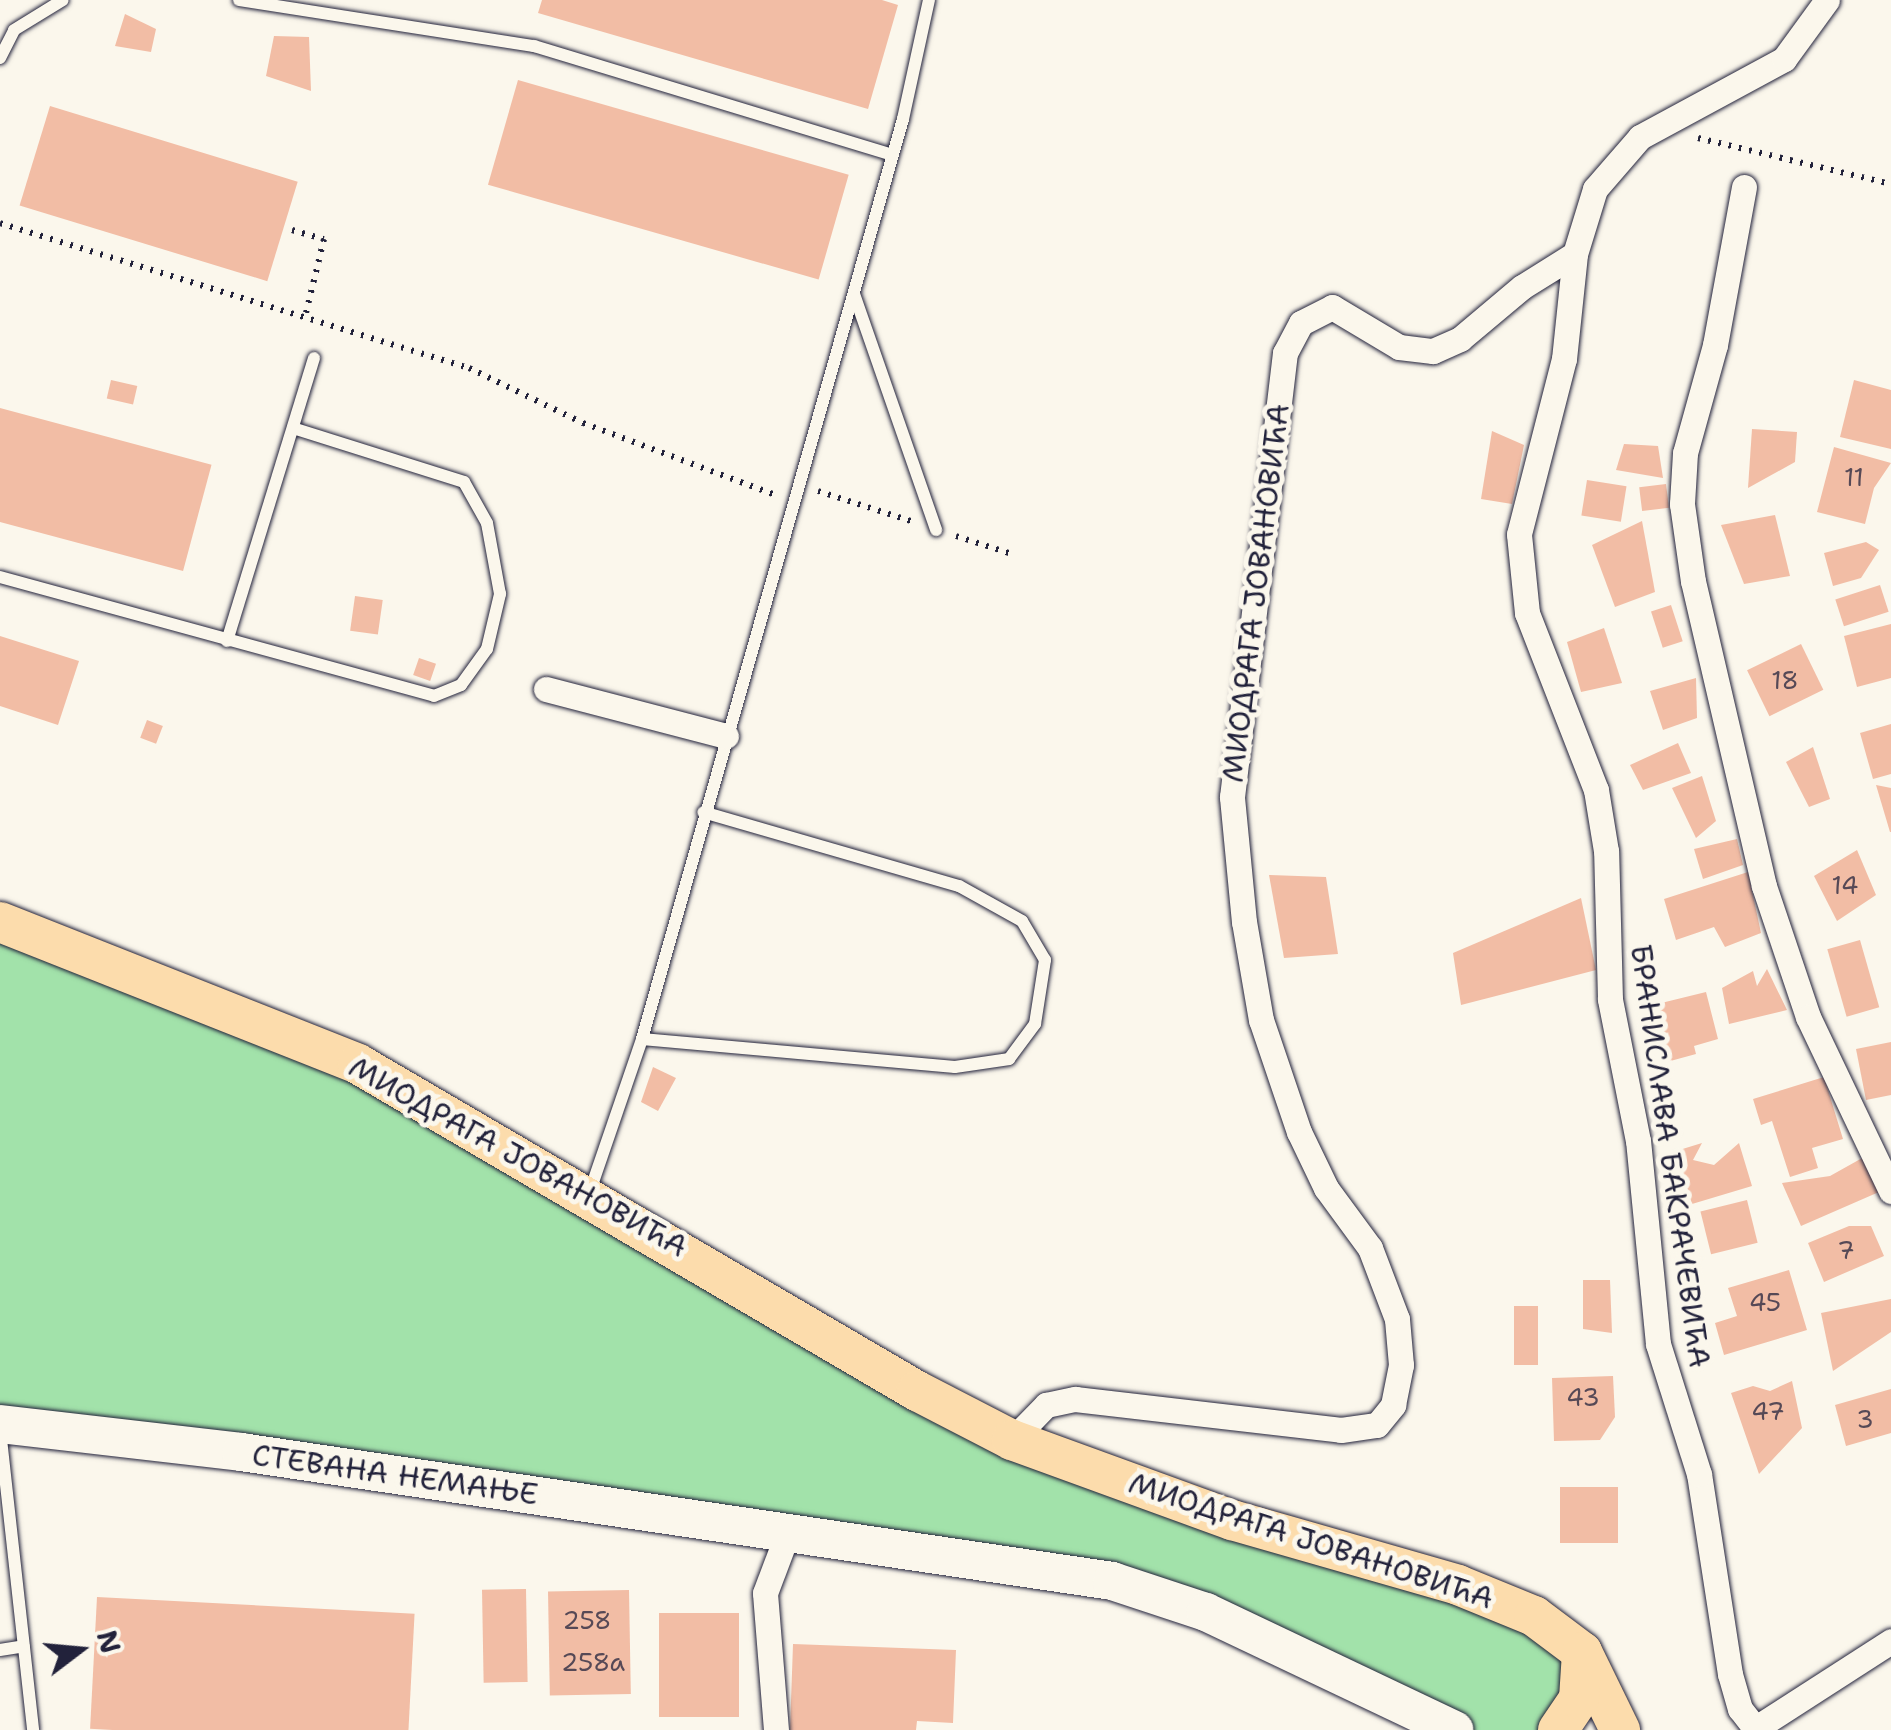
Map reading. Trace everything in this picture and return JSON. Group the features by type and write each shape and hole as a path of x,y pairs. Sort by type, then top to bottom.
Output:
{"main road":[{"name":"МИОДРАГА ЈОВАНОВИЋА","path":"0,922 323,1048 589,1194 917,1391 1012,1440 1232,1520 1458,1584 1534,1616 1587,1660 1651,1730"},
{"path":"1558,1730 1579,1699 1587,1660"},
{"path":"1587,1660 1620,1730"}],"street":[{"name":"БРАНИСЛАВА БАКРАЧЕВИЋА","path":"1754,1729 1740,1708 1730,1674 1698,1474 1658,1344 1638,1141 1610,1000 1606,850 1596,790 1521,591 1518,534 1564,359 1575,254 1606,170 1658,128 1784,58 1827,0"},
{"path":"1744,187 1714,345 1686,453 1682,504 1690,566 1764,886 1808,1018 1891,1192"},
{"name":"МИОДРАГА ЈОВАНОВИЋА","path":"1012,1440 1046,1405 1075,1400 1341,1430 1377,1426 1393,1404 1401,1366 1397,1319 1370,1248 1326,1188 1299,1132 1261,1020 1244,922 1232,796 1285,353 1301,322 1332,308 1399,347 1433,351 1460,339 1522,287 1575,254"},
{"path":"546,688 726,736"},
{"name":"СТЕВАНА НЕМАЊЕ","path":"0,1427 788,1532 1138,1587 1287,1647 1454,1730"},
{"path":"776,1730 765,1592 788,1532"},
{"path":"1754,1729 1891,1641"}],"lane":[{"path":"0,58 14,30 63,0"},
{"path":"238,0 534,46 892,155"},
{"path":"589,1194 642,1039 703,812 892,155 929,0"},
{"path":"854,292 936,530"},
{"path":"227,641 314,358"},
{"path":"0,577 434,696 461,685 487,649 500,594 487,524 464,482 293,428"},
{"path":"642,1039 955,1067 1009,1058 1035,1024 1045,960 1022,921 959,886 703,812"},
{"path":"0,1427 33,1730"},
{"path":"0,1650 24,1646"}],"path":[{"path":"1658,128 1891,184"},
{"path":"0,223 306,313 468,368 583,423 793,501"},
{"path":"292,230 324,239 306,313"},
{"path":"798,484 1009,553"}],"green space":[{"path":"0,922 279,1030 917,1391 1582,1652 1558,1730 1454,1730 1206,1612 0,1424"}],"building":[{"path":"542,0 882,0 898,5 868,109 538,13"},
{"path":"125,14 156,29 151,52 115,46"},
{"path":"274,36 309,37 311,91 266,76"},
{"path":"518,80 849,175 819,280 488,185"},
{"path":"50,106 298,182 267,281 20,205"},
{"path":"111,380 137,386 133,405 107,399"},
{"path":"1854,380 1891,390 1891,449 1840,437"},
{"path":"0,408 212,465 183,571 0,522"},
{"path":"1752,429 1797,432 1795,462 1748,488"},
{"path":"1492,431 1524,445 1512,504 1481,499"},
{"path":"1624,444 1658,446 1663,478 1616,470"},
{"path":"1834,447 1891,463 1874,488 1865,524 1817,512"},
{"path":"1587,480 1627,486 1621,522 1581,516"},
{"path":"1666,484 1669,508 1642,511 1639,487"},
{"path":"1775,515 1790,576 1744,584 1721,525"},
{"path":"1642,521 1655,592 1615,607 1592,545"},
{"path":"1866,542 1879,550 1861,578 1833,586 1824,553"},
{"path":"1880,585 1889,612 1844,626 1835,600"},
{"path":"355,596 383,600 378,635 350,631"},
{"path":"1671,605 1683,641 1663,648 1651,611"},
{"path":"1891,624 1891,678 1857,687 1844,636"},
{"path":"1604,628 1622,683 1581,692 1567,642"},
{"path":"0,636 79,661 58,725 0,706"},
{"path":"1801,644 1823,690 1769,716 1747,670"},
{"path":"419,658 436,664 430,681 413,675"},
{"path":"1696,678 1697,718 1663,730 1650,691"},
{"path":"147,720 163,726 156,744 140,738"},
{"path":"1891,724 1891,774 1873,779 1860,733"},
{"path":"1678,743 1691,773 1643,790 1630,765"},
{"path":"1813,747 1830,799 1809,807 1786,762"},
{"path":"1702,776 1716,821 1696,838 1672,788"},
{"path":"1876,785 1891,788 1891,832 1890,832"},
{"path":"1737,839 1743,865 1703,879 1694,849"},
{"path":"1857,850 1876,895 1837,921 1814,876"},
{"path":"1748,872 1761,933 1725,947 1714,927 1676,940 1664,899"},
{"path":"1269,875 1326,877 1338,954 1284,958"},
{"path":"1581,898 1596,970 1461,1005 1453,953"},
{"path":"1860,940 1879,1007 1847,1017 1827,949"},
{"path":"1767,969 1787,1010 1729,1024 1722,988 1753,971 1757,986"},
{"path":"1706,992 1718,1039 1694,1046 1696,1054 1663,1063 1649,1006"},
{"path":"1891,1042 1891,1095 1866,1100 1856,1049"},
{"path":"653,1067 676,1078 658,1111 641,1102"},
{"path":"1824,1077 1843,1139 1812,1148 1818,1168 1790,1177 1772,1121 1761,1125 1753,1099"},
{"path":"1702,1143 1693,1160 1714,1165 1739,1143 1752,1186 1692,1204 1676,1151"},
{"path":"1864,1157 1879,1192 1801,1226 1782,1183 1830,1176"},
{"path":"1747,1200 1758,1243 1711,1254 1700,1212"},
{"path":"1849,1226 1871,1226 1884,1256 1824,1282 1808,1243"},
{"path":"1789,1270 1807,1330 1724,1355 1715,1323 1737,1316 1728,1288"},
{"path":"1583,1280 1610,1280 1612,1333 1583,1329"},
{"path":"1891,1299 1891,1332 1833,1371 1821,1313"},
{"path":"1514,1306 1538,1306 1538,1365 1514,1365"},
{"path":"1613,1376 1615,1417 1600,1440 1554,1441 1552,1378"},
{"path":"1792,1381 1802,1428 1759,1474 1731,1393 1753,1386 1770,1391"},
{"path":"1891,1389 1891,1433 1846,1446 1835,1405"},
{"path":"1560,1487 1618,1487 1618,1543 1560,1543"},
{"path":"526,1589 528,1682 484,1683 482,1590"},
{"path":"629,1590 631,1694 550,1695 548,1591"},
{"path":"97,1597 415,1614 408,1730 90,1729"},
{"path":"659,1613 739,1613 739,1717 659,1717"},
{"path":"793,1644 956,1650 953,1723 917,1721 916,1730 790,1730"}]}
